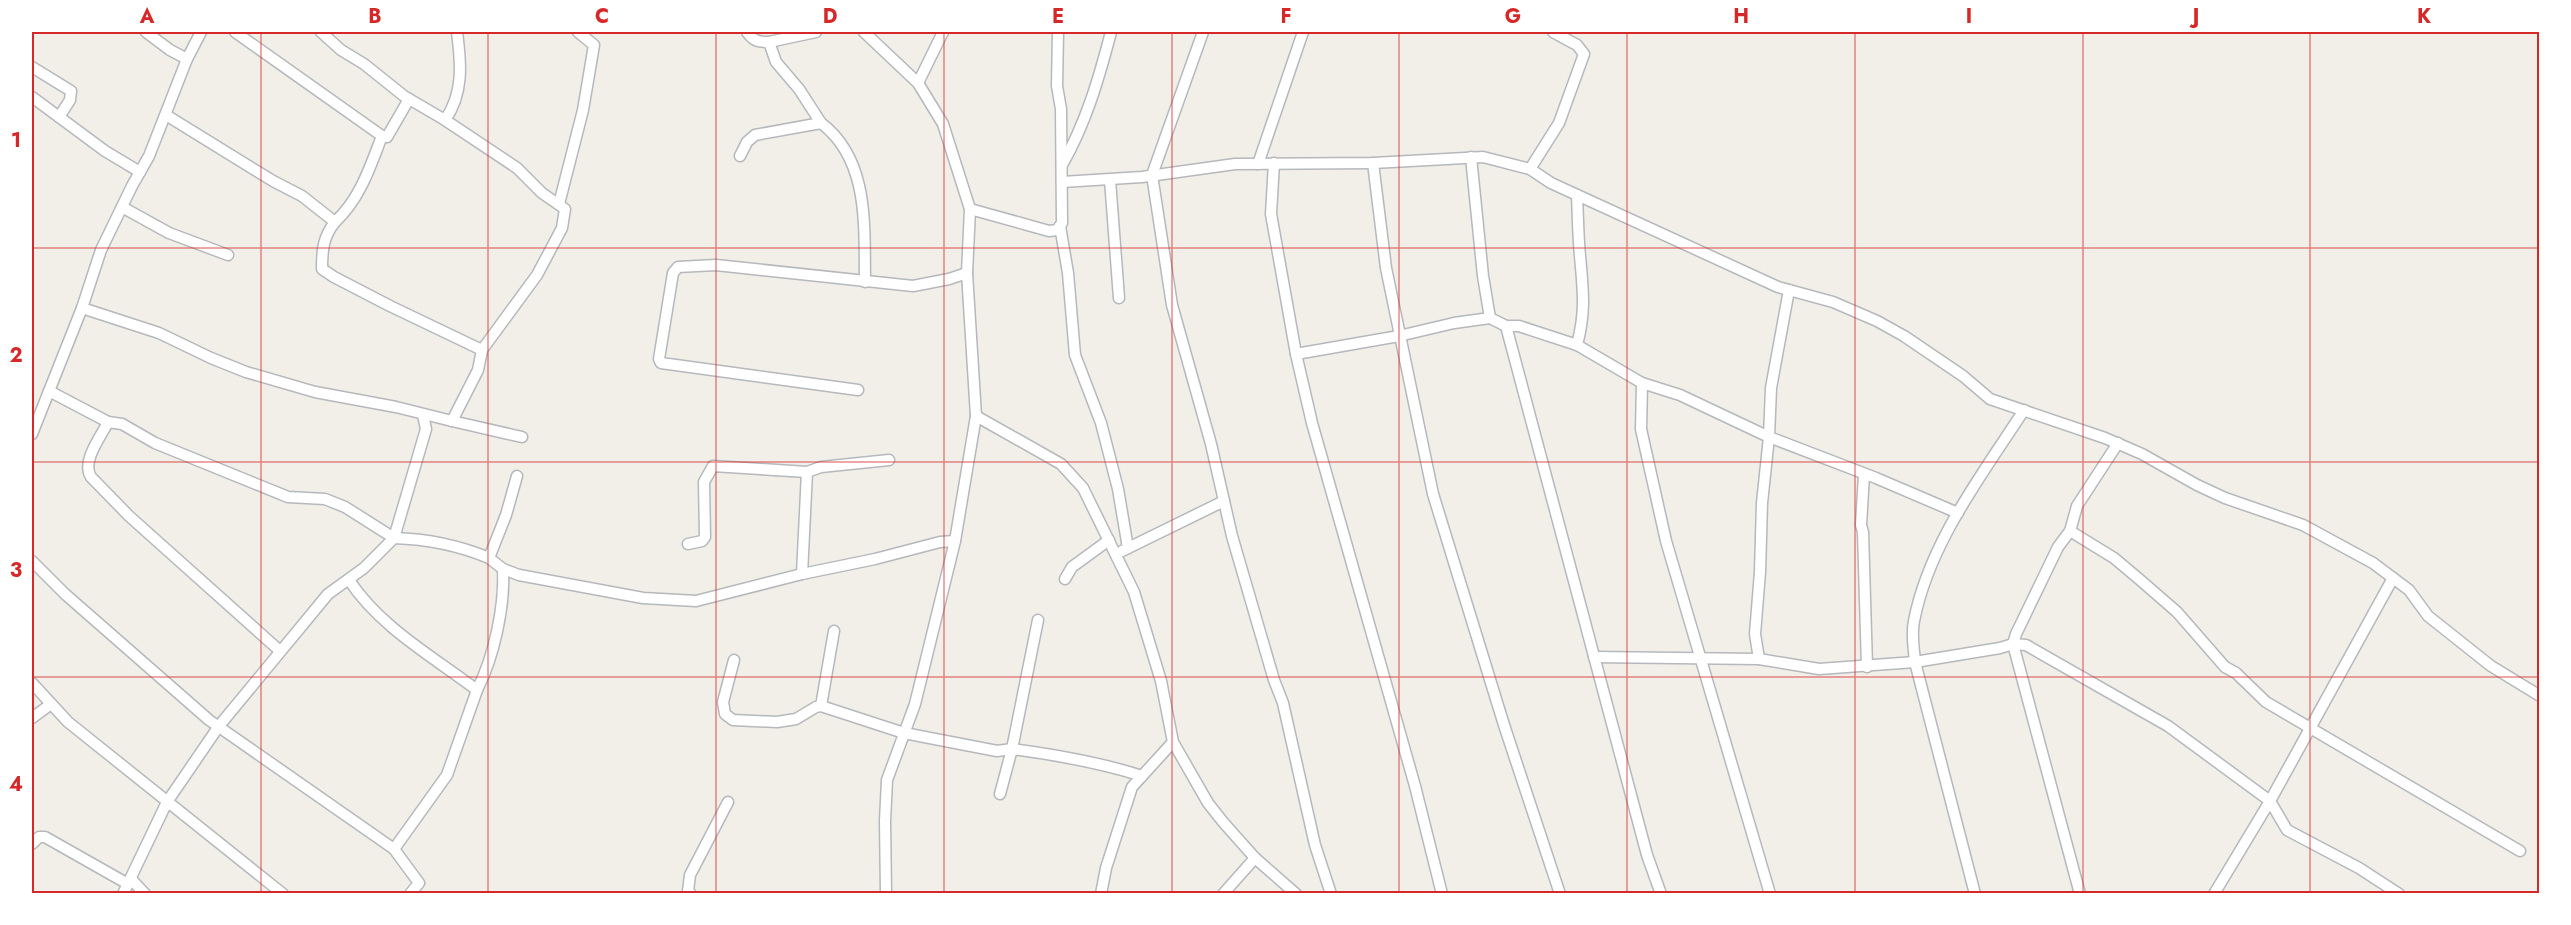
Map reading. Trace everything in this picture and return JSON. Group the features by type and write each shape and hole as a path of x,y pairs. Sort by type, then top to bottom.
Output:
{"street":[{"path":"146,32 170,50 187,59"},
{"path":"32,434 82,308 101,249 140,172 166,115 187,59 201,32"},
{"path":"235,32 382,136 387,137 409,99"},
{"path":"321,32 341,50 364,64 409,99 517,168 565,209 562,228 537,275 482,351 478,370 452,421"},
{"path":"445,120 458,96 460,56 457,32"},
{"path":"559,204 583,110 594,45 578,32"},
{"path":"747,32 757,42 769,42 816,32"},
{"path":"864,32 918,83 943,124 970,209 966,273 976,416 955,541 915,704 887,780 886,894"},
{"path":"918,83 943,32"},
{"path":"970,209 1049,231 1057,230 1060,226 1063,219 1061,109 1057,86 1058,32"},
{"path":"1062,166 1078,138 1097,84 1111,32"},
{"path":"1203,32 1152,175 1172,305 1211,444 1224,501 1271,669 1283,703 1315,845 1331,894"},
{"path":"1258,164 1303,32"},
{"path":"1530,169 1559,123 1584,54 1577,45 1553,32"},
{"path":"769,42 776,62 799,88 821,123 834,133 852,163 863,202 865,282"},
{"path":"32,67 70,91 70,100 59,117"},
{"path":"33,101 105,151 140,172"},
{"path":"166,115 273,181 302,196 335,222"},
{"path":"740,156 747,142 755,135 821,123"},
{"path":"382,136 357,195 346,212 326,234 322,249 322,268 334,277 482,351"},
{"path":"1062,182 1110,180 1235,164 1373,164 1471,157 1483,157 1530,169 1551,183 1790,290 1833,302 1877,321 1964,376 1990,399 2118,443 2216,494 2303,525 2373,563 2409,590 2428,616 2491,666 2540,696"},
{"path":"1471,157 1482,276 1490,318"},
{"path":"1274,163 1271,214 1296,354 1312,423 1415,786 1442,894"},
{"path":"1373,164 1386,268 1433,494 1504,725 1560,894"},
{"path":"1110,180 1119,298"},
{"path":"1577,195 1584,287 1582,325 1577,345"},
{"path":"122,207 169,233 228,255"},
{"path":"1060,226 1067,263 1075,355 1101,423 1118,489 1128,548"},
{"path":"858,390 667,366 661,363 659,359 673,273 678,267 716,265 913,286 966,273"},
{"path":"1759,659 1755,634 1760,572 1761,503 1769,437 1771,388 1790,290"},
{"path":"82,308 159,333 246,372 315,392 396,407 522,437"},
{"path":"1296,354 1490,318 1506,326 1519,326 1577,345 1642,383 1680,395 1769,437 1876,478 1958,513"},
{"path":"1506,326 1647,855 1661,894"},
{"path":"1642,383 1641,429 1651,479 1700,657 1770,894"},
{"path":"49,391 108,422 122,424 155,443 288,496 325,499 363,517 394,538 424,539 466,549 489,558 503,569 519,575 643,598 696,601 940,542 955,541"},
{"path":"1975,894 1915,662 1913,623 1922,590 1958,513 2024,410"},
{"path":"127,885 167,802 219,726 328,594 349,580 394,538 426,429 423,415"},
{"path":"976,416 1062,464 1083,488 1134,592 1161,681 1173,742 1208,804 1255,858 1296,894"},
{"path":"108,422 88,463 87,471 91,477 129,516 280,651"},
{"path":"2079,894 2013,644 2058,547 2070,531 2077,506 2118,443"},
{"path":"688,544 702,542 705,537 704,482 713,466 807,472 821,467 889,460"},
{"path":"802,574 807,472"},
{"path":"1864,475 1861,525 1867,667"},
{"path":"489,558 506,516 517,476"},
{"path":"1116,554 1224,501"},
{"path":"2070,531 2114,558 2177,612 2225,667 2236,673 2266,702 2520,851"},
{"path":"1065,579 1072,567 1109,540"},
{"path":"32,561 145,666 209,720 394,849 419,883 410,894"},
{"path":"394,849 447,775 482,679 498,621 504,589 503,569"},
{"path":"2214,894 2270,801 2393,578"},
{"path":"349,580 361,599 382,621 477,690"},
{"path":"1000,794 1012,749 1038,620"},
{"path":"821,706 834,631"},
{"path":"1594,657 1759,659 1820,669 1915,662 2013,644 2026,645 2168,726 2232,770 2270,801 2287,830 2359,868 2399,894"},
{"path":"735,660 723,702 726,714 733,720 777,722 796,719 821,706 904,733 997,751 1012,749 1065,756 1111,766 1142,776"},
{"path":"32,682 68,722 283,894"},
{"path":"32,718 51,704"},
{"path":"1101,894 1132,787 1173,742"},
{"path":"691,894 688,891 690,875 728,802"},
{"path":"32,844 39,837 45,837 145,894"},
{"path":"1223,894 1255,858"}]}
